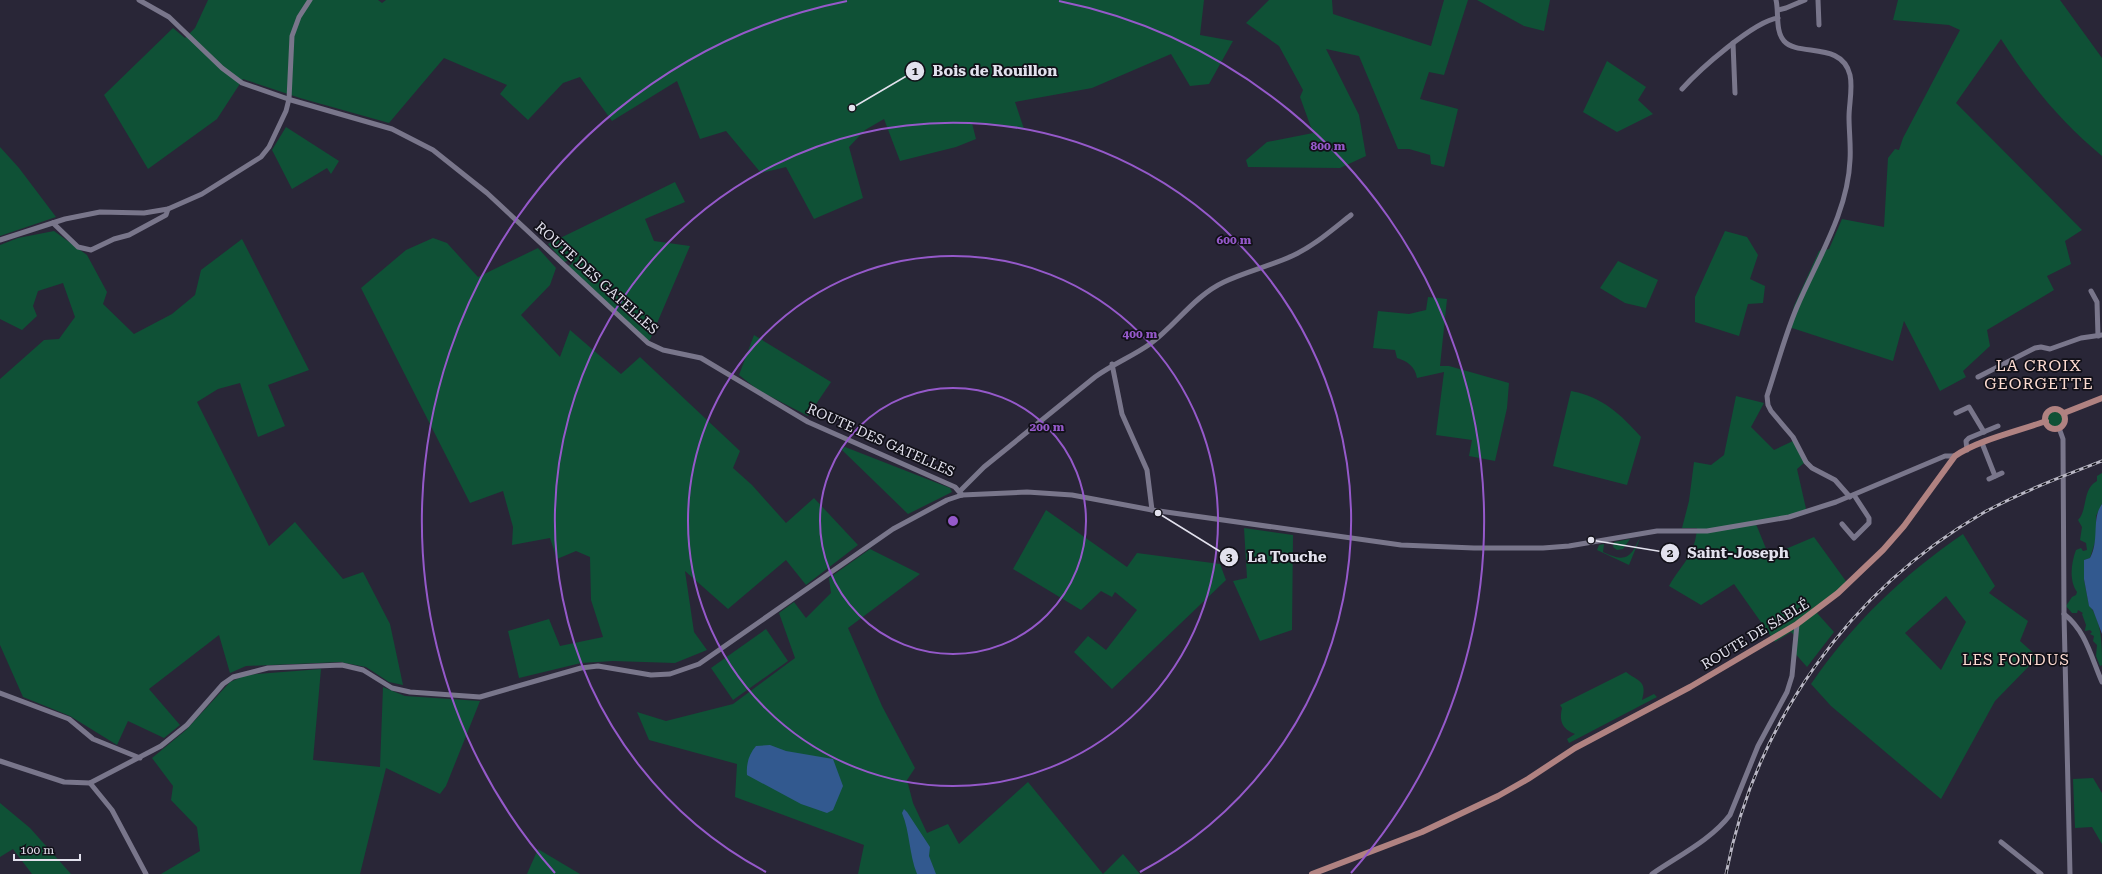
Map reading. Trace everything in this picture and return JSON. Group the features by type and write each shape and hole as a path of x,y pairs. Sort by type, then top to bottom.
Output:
{"main road":[{"path":"2064,413 2102,398"},
{"path":"2053,409 2059,409 2064,413 2065,422 2059,428 2049,427 2046,421 2046,415 2053,409"},
{"name":"ROUTE DE SABLÉ","path":"1312,874 1422,832 1513,788 1563,755 1696,683 1797,624 1838,593 1878,555 1904,526 1955,456 1982,444 2046,421"}],"street":[{"name":"ROUTE DES GATELLES","path":"139,0 169,18 222,68 236,79 288,99 392,129 433,150 487,193 648,343 663,350 701,358 808,422 955,487 961,493"},
{"path":"0,240 53,223 100,212 144,213 168,209 202,194 261,157 270,147 277,133 288,99 292,36 299,17 310,0"},
{"path":"1776,0 1780,34 1788,44 1831,54 1847,66 1851,82 1849,117 1850,160 1846,188 1834,228 1796,309 1767,396 1768,405 1775,417 1794,437 1806,462 1812,468 1835,480 1852,496 1869,518 1869,523 1854,538 1842,524"},
{"path":"1778,10 1805,0"},
{"path":"1818,0 1819,25"},
{"path":"1682,89 1703,66 1733,43 1764,23 1778,18"},
{"path":"1733,43 1735,93"},
{"path":"53,223 78,247 91,250 144,228 166,215 168,209"},
{"path":"0,761 64,782 90,783 140,758 160,746 187,725 222,684 247,672 268,668 342,665 363,670 392,688 410,692 480,697 581,668 598,666 651,675 670,674 684,671 699,664 894,529 961,493 1004,450 1112,364 1148,345 1206,292 1224,282 1291,256 1306,248 1351,215"},
{"path":"1978,377 2035,348 2041,347 2050,349 2081,338 2100,336 2096,302 2091,292"},
{"path":"1112,364 1122,414 1147,470 1152,510"},
{"path":"1956,413 1969,407 1984,432"},
{"path":"1967,450 1967,439 1998,426"},
{"path":"2059,428 2062,436 2064,614 2070,874"},
{"path":"1982,444 1995,476"},
{"path":"961,493 1051,493 1108,501 1152,510 1401,546 1513,549 1569,546 1637,534 1707,531 1756,524 1807,513 1852,496 1946,456 1955,456"},
{"path":"1988,479 2002,473"},
{"path":"2064,614 2072,620 2084,637 2102,682"},
{"path":"1652,874 1709,835 1724,823 1730,814 1758,746 1787,692 1793,670 1797,624"},
{"path":"0,693 69,719 93,739 140,758"},
{"path":"90,783 112,810 146,874"},
{"path":"2001,842 2041,874"}],"green space":[{"path":"208,0 378,0 382,3 386,0 1204,0 1200,35 1233,41 1209,84 1190,86 1171,54 1092,88 1015,102 1024,129 972,123 976,139 956,147 900,161 884,119 865,130 849,147 863,198 814,219 786,167 761,173 726,131 700,139 677,81 612,121 580,77 563,83 528,120 500,94 507,85 444,58 389,123 300,98 243,79 217,119 148,169 104,95 173,28 185,38 195,28"},
{"path":"1269,0 1332,0 1333,14 1431,46 1444,0 1468,0 1444,75 1429,72 1420,99 1458,109 1444,167 1431,164 1430,155 1409,149 1398,149 1359,56 1326,49 1359,115 1366,156 1340,168 1248,167 1246,160 1267,142 1313,133 1300,97 1303,90 1279,46 1246,23"},
{"path":"1477,0 1550,0 1544,31 1524,26"},
{"path":"1898,0 2060,0 2102,58 2102,156 2059,116 2034,86 2001,39 1956,103 2082,230 2065,241 2071,264 2047,276 2054,290 1987,330 1990,346 1963,371 1966,377 1940,391 1904,321 1893,361 1789,327 1794,306 1819,251 1829,249 1842,219 1884,227 1888,158 1895,149 1899,150 1903,138 1960,30 1949,25 1893,20"},
{"path":"1607,61 1646,87 1638,100 1653,114 1617,132 1583,112"},
{"path":"286,127 339,161 331,174 327,168 292,189 272,150"},
{"path":"0,147 19,168 56,217 0,236"},
{"path":"675,182 685,202 645,219 654,241 690,246 649,342 568,266 572,264 570,260 564,262 548,244"},
{"path":"54,231 87,255 107,292 103,304 134,334 172,314 195,295 201,270 242,239 309,370 268,385 285,426 258,437 240,383 218,389 197,402 269,546 295,522 343,579 363,572 390,624 403,685 389,682 366,667 340,662 246,666 230,673 219,635 149,689 180,725 164,738 128,721 117,745 70,716 23,697 0,645 0,379 44,340 59,339 75,317 63,283 38,291 33,306 37,316 22,330 0,319 0,245 18,238"},
{"path":"1725,231 1747,237 1758,255 1750,279 1765,286 1763,303 1748,304 1739,336 1695,322 1695,297"},
{"path":"433,238 447,243 478,277 538,248 556,268 550,285 521,315 560,357 570,330 621,374 640,357 740,451 733,468 752,485 786,523 814,498 858,545 806,585 786,560 728,609 685,571 694,632 707,650 675,663 613,661 581,663 519,678 508,631 549,619 560,646 603,637 591,600 590,557 576,551 557,559 550,538 512,545 513,527 503,491 470,503 361,288 406,250"},
{"path":"1618,261 1658,280 1646,308 1625,303 1600,288"},
{"path":"1428,297 1447,299 1440,366 1449,366 1509,383 1507,408 1495,461 1469,456 1472,440 1436,435 1444,372 1417,378 1410,365 1397,358 1395,350 1373,348 1378,311 1409,314 1426,310"},
{"path":"754,335 831,382 808,416 758,390 739,375"},
{"path":"1571,391 1592,397 1602,402 1626,421 1641,437 1627,485 1553,466"},
{"path":"1736,396 1764,403 1751,427 1774,450 1793,441 1804,463 1797,469 1807,513 1756,524 1769,556 1814,537 1848,584 1817,613 1834,632 1807,667 1792,650 1794,635 1791,632 1775,642 1734,584 1701,605 1669,586 1691,553 1696,538 1697,528 1682,528 1689,501 1694,462 1711,465 1724,455"},
{"path":"2052,411 2058,411 2063,416 2061,425 2058,427 2052,427 2047,422 2047,416"},
{"path":"845,447 950,488 952,492 908,514 841,449"},
{"path":"2102,473 2102,504 2096,516 2096,539 2090,558 2084,560 2084,579 2089,605 2097,618 2099,626 2102,649 2102,665 2100,666 2096,656 2097,645 2093,641 2094,636 2090,634 2092,632 2090,630 2085,631 2086,625 2082,614 2083,613 2078,610 2077,613 2072,613 2066,606 2077,592 2074,588 2072,577 2073,560 2076,550 2081,548 2083,551 2087,550 2086,543 2080,540 2082,527 2078,520 2083,511 2089,489 2097,481 2097,476"},
{"path":"1046,510 1127,567 1137,553 1220,564 1226,580 1112,689 1074,652 1088,636 1106,650 1137,610 1115,592 1112,597 1101,591 1081,610 1013,569"},
{"path":"1244,528 1293,535 1292,630 1260,641 1233,581 1247,578"},
{"path":"1963,534 1995,586 1989,593 2028,621 2020,641 2038,657 1995,701 1941,799 1831,706 1811,684 1861,621 1899,584","holes":["1946,596 1966,622 1941,670 1905,633"]},
{"path":"1640,538 1629,565 1597,550 1599,545 1604,544 1603,552 1620,558 1624,557 1631,553"},
{"path":"1630,539 1623,549 1617,550 1613,547 1614,542"},
{"path":"870,549 920,574 848,628 882,706 915,768 907,780 913,803 927,833 948,824 959,844 1028,782 1103,874 858,874 864,845 735,797 737,764 649,740 637,712 666,721 733,704 795,658 779,613 794,602 806,618 831,593 829,578"},
{"path":"766,629 788,661 733,700 711,668"},
{"path":"321,669 313,760 380,767 383,687 405,696 480,701 446,786 440,794 386,768 360,874 161,874 200,851 197,827 171,800 173,786 152,758 186,730 230,682 246,675"},
{"path":"1626,672 1640,682 1644,688 1642,700 1654,694 1657,697 1569,743 1567,739 1575,734 1567,730 1562,724 1562,708 1560,705"},
{"path":"2093,778 2102,793 2102,844 2092,827 2075,828 2073,779"},
{"path":"0,803 30,828 71,874 32,874 13,849 0,857"},
{"path":"538,849 580,874 527,874"},
{"path":"1123,854 1140,874 1103,874"}],"water":[{"path":"2102,504 2102,634 2093,610 2089,606 2084,579 2084,560 2090,558 2093,551 2097,516"},
{"path":"770,745 786,751 833,759 843,786 833,810 827,813 801,804 747,775 748,759 756,746"},
{"path":"904,809 930,847 929,856 936,874 917,874 912,859 907,828 902,813"}],"railway":[{"path":"1726,874 1740,818 1760,765 1785,714 1816,666 1851,621 1891,581 1935,544 1983,513 1997,505 2056,479 2102,461"}],"place":[{"name":"Bois de Rouillon","path":"852,108"},
{"name":"La Touche","path":"1158,513"},
{"name":"Saint-Joseph","path":"1591,540"}],"district":[{"name":"LA CROIX GEORGETTE","path":"2039,374"},
{"name":"LES FONDUS","path":"2016,660"}]}
